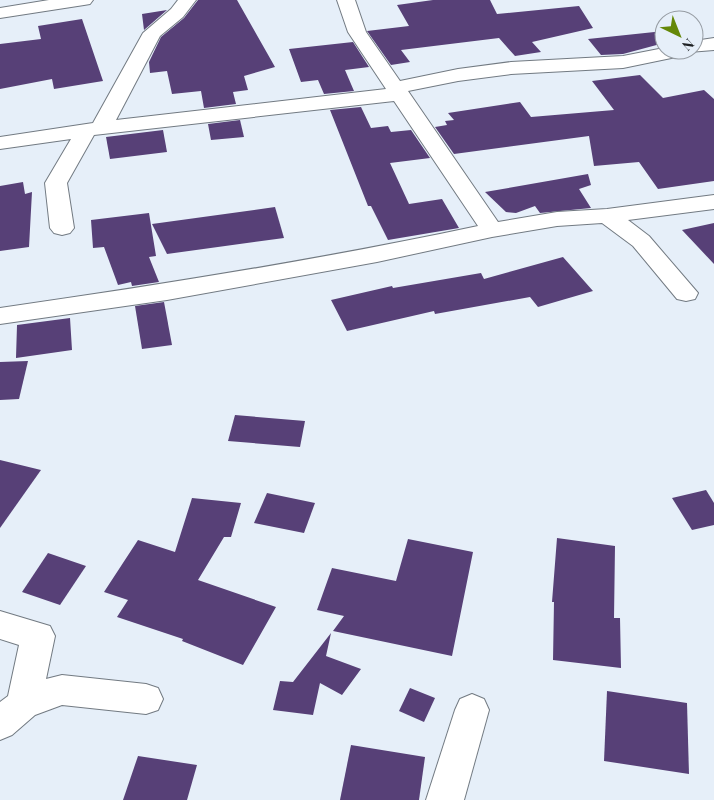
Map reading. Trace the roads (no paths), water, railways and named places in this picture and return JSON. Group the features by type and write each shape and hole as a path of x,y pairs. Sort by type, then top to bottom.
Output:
{"street":[{"path":"0,13 84,0"},
{"path":"62,228 56,183 94,129 152,33 178,13 186,0"},
{"path":"346,0 357,32 492,230"},
{"path":"0,144 94,129 397,91 467,73 511,68 623,62 654,56"},
{"path":"0,316 167,292 377,255 492,230 557,219 607,216 714,202"},
{"path":"607,216 641,241 686,293"},
{"path":"0,625 38,636 11,714"},
{"path":"11,714 45,695 62,690 146,698"},
{"path":"445,800 472,710"}]}
